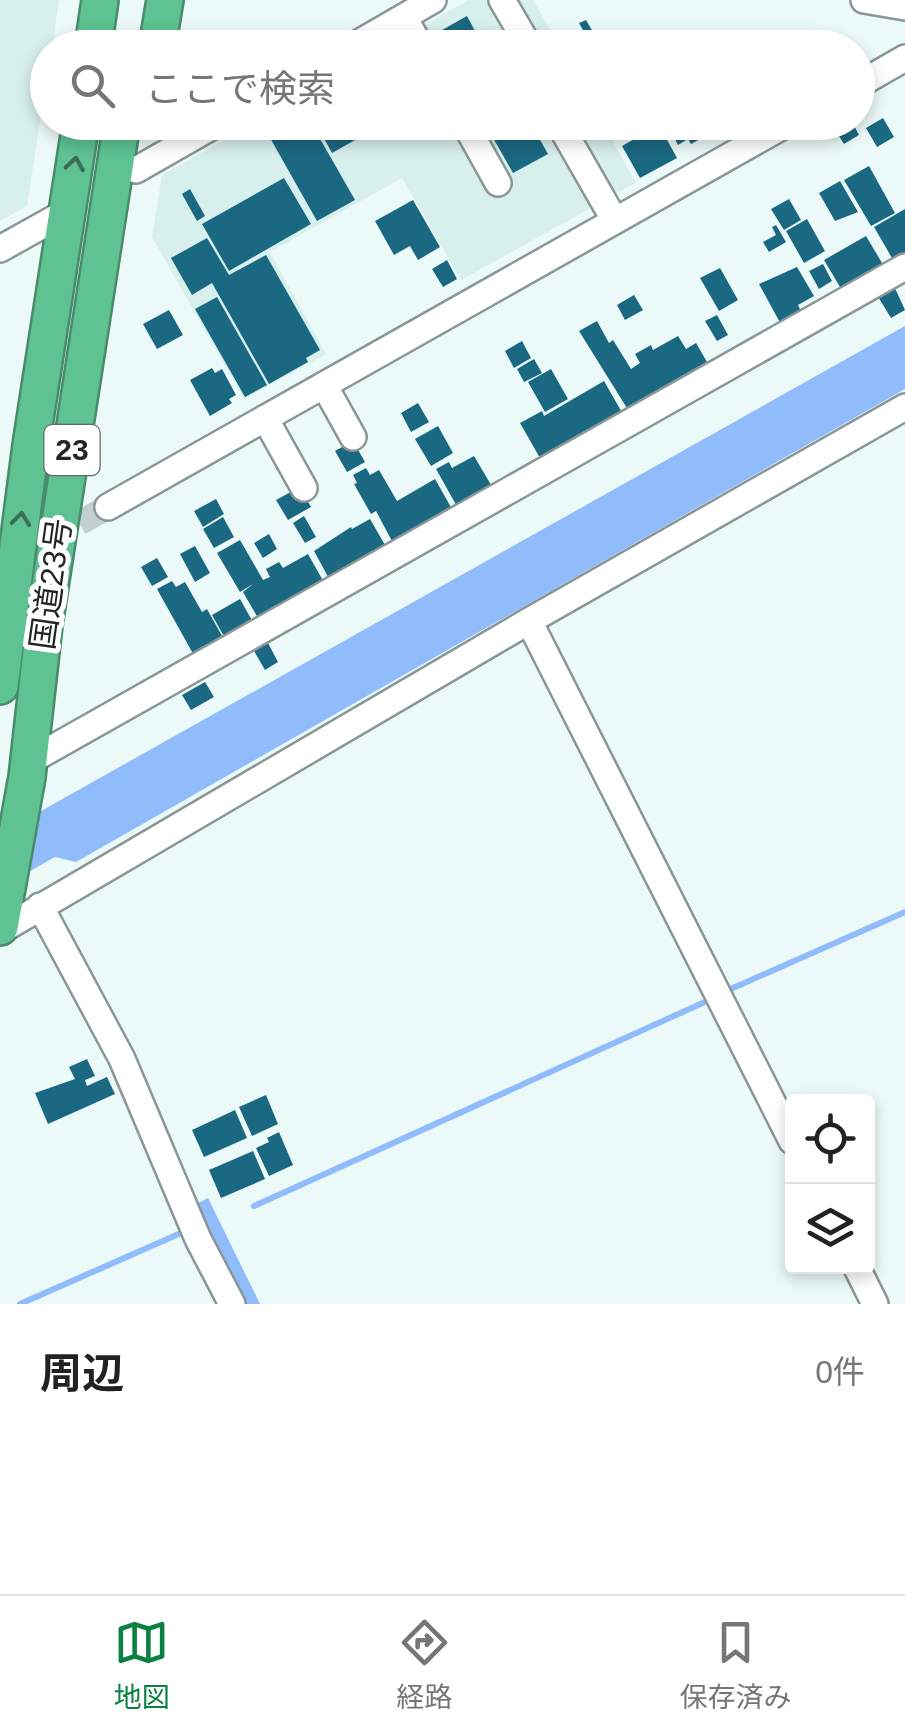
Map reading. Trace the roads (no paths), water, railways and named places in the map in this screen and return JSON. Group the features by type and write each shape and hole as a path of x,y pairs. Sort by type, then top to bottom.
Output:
{"highway":[{"path":"95,30 100,0"},
{"path":"136,30 140,0"},
{"path":"160,30 165,0"},
{"name":"国道23号","path":"0,686 31,445 78,140"},
{"name":"国道23号","path":"0,929 28,769 34,704 119,140"},
{"path":"34,704 66,592 141,140"}],"street":[{"path":"381,30 433,0"},
{"path":"502,0 520,30"},
{"path":"864,0 905,7"},
{"path":"404,17 412,30"},
{"path":"875,75 905,58"},
{"path":"136,170 188,140"},
{"path":"474,140 498,182"},
{"path":"569,140 615,221"},
{"path":"108,506 758,140"},
{"path":"0,248 68,212"},
{"path":"28,769 905,267"},
{"path":"324,385 354,437"},
{"path":"0,929 905,406"},
{"path":"265,418 304,488"},
{"path":"529,621 785,1128"},
{"path":"40,906 122,1058 198,1238 232,1304"},
{"path":"860,1274 875,1304"}],"water":[{"path":"905,326 905,389 76,862 55,857 0,888 0,834"},
{"path":"208,1198 260,1304 244,1304 194,1205"}],"waterway":[{"path":"733,988 905,912"},
{"path":"254,1206 707,1001"},
{"path":"20,1304 181,1233"}],"tunnel":[{"path":"47,541 108,507"}]}
